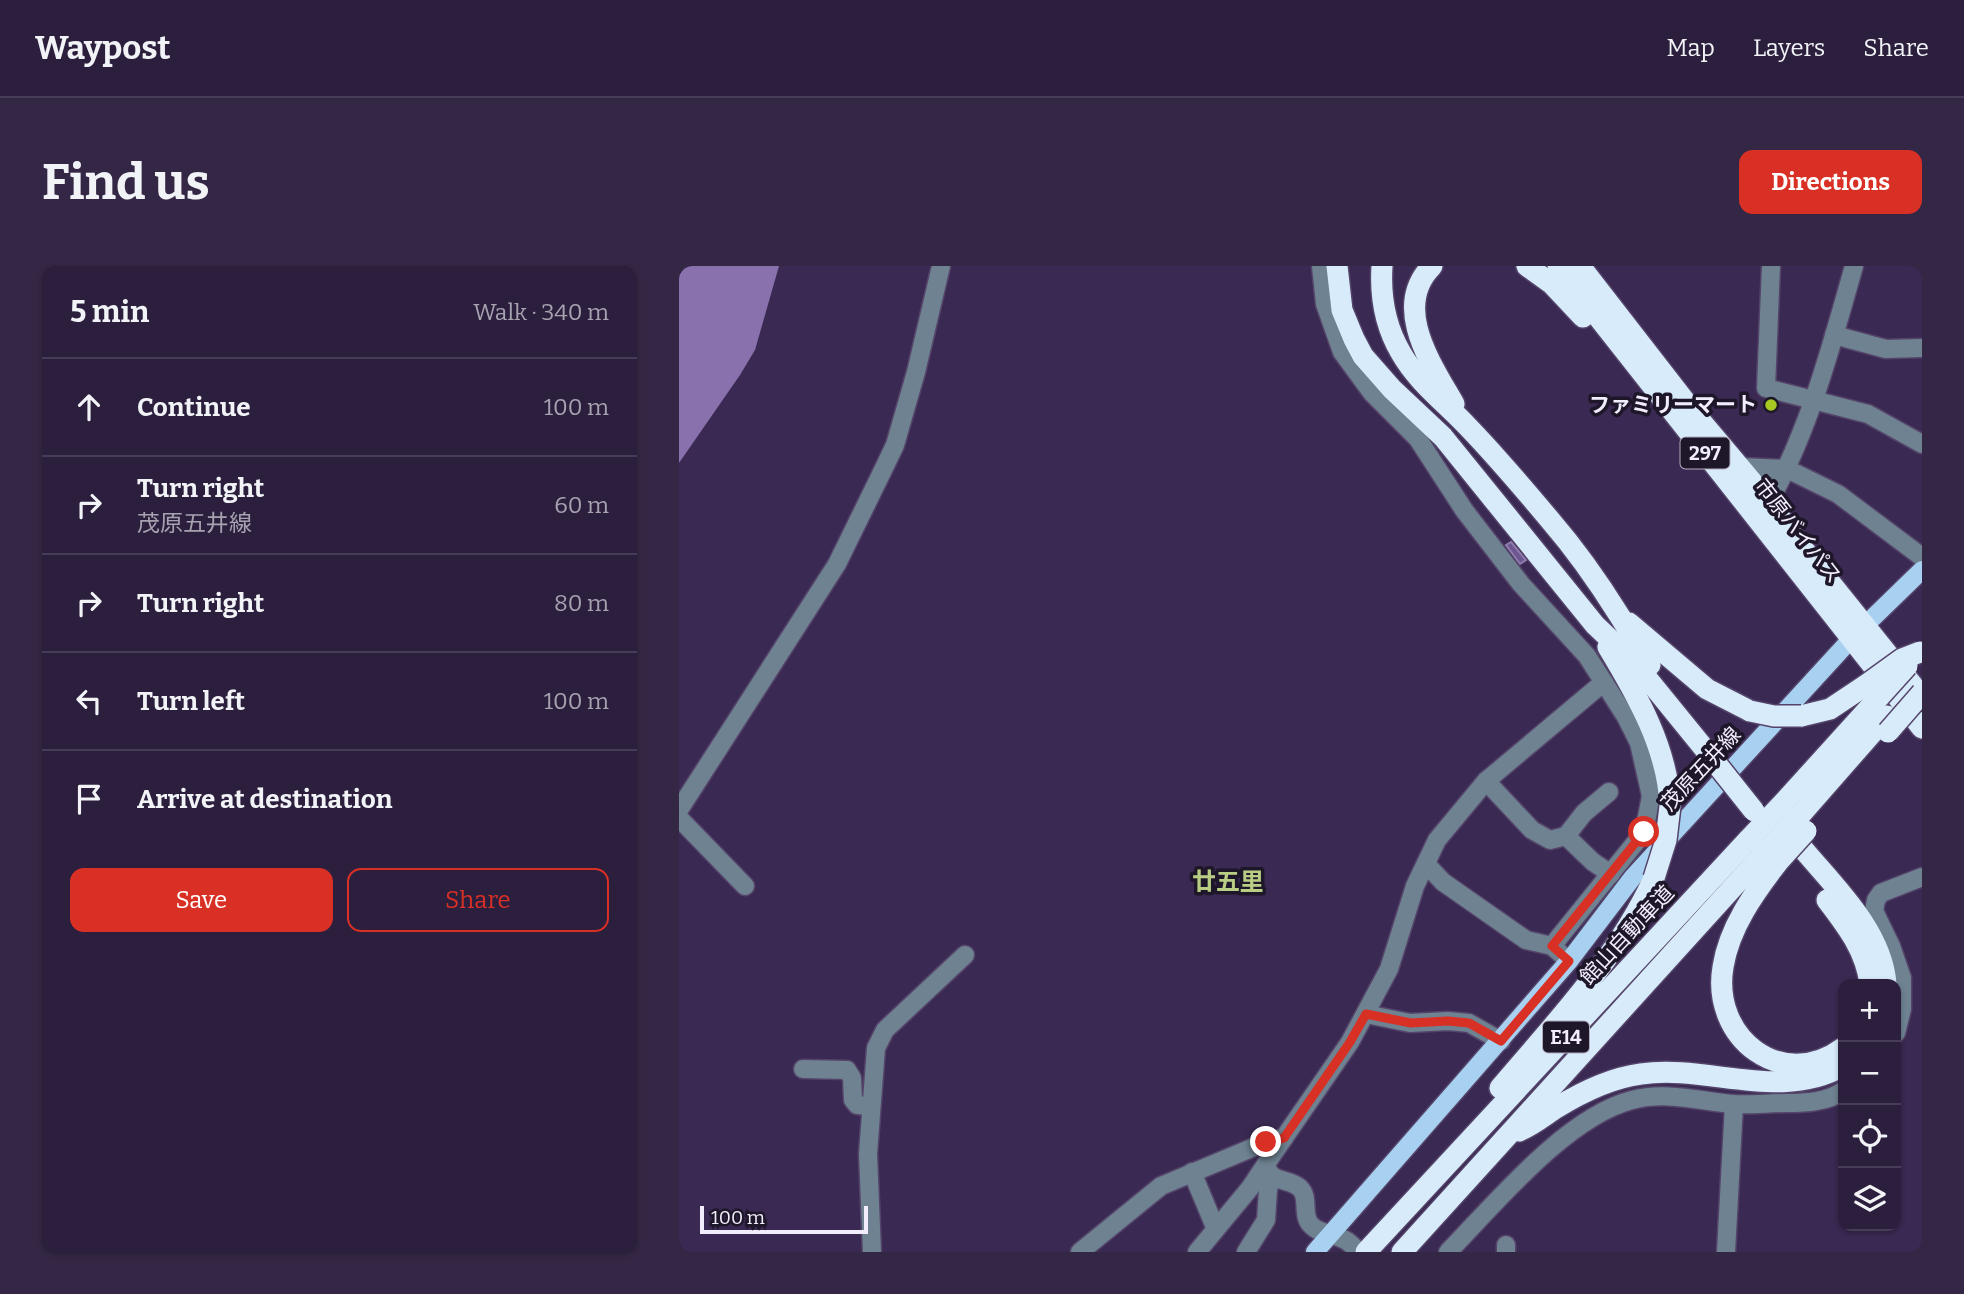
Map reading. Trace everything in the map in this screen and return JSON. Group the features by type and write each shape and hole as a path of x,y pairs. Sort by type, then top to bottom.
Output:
{"highway":[{"path":"1337,266 1342,310 1363,356 1392,389 1443,438"},
{"path":"1369,266 1367,296 1378,338 1401,380 1443,438 1595,625 1633,661 1712,749"},
{"path":"1382,266 1384,312 1402,354 1433,393 1468,427 1552,522 1619,615 1641,653 1758,807"},
{"path":"1527,266 1552,284 1628,367 1653,388"},
{"name":"市原バイパス","path":"1559,266 1653,388 1859,632 1922,695"},
{"name":"市原バイパス","path":"1580,266 1694,413 1769,502 1922,728"},
{"path":"1429,268 1416,295 1415,327 1425,352 1468,427"},
{"path":"1619,615 1707,689 1750,711 1774,716 1801,716 1830,709 1873,690"},
{"path":"1382,1234 1406,1197 1583,990 1630,924 1654,878 1666,840 1670,806 1666,769 1657,744 1595,625"},
{"name":"館山自動車道","path":"1366,1252 1785,839 1873,690 1921,651"},
{"name":"館山自動車道","path":"1404,1250 1505,1136 1785,839 1888,724 1922,680"},
{"path":"1888,724 1922,695"},
{"path":"1785,839 1853,935 1867,967 1869,979"},
{"path":"1785,839 1861,920 1878,954 1885,979"},
{"path":"1785,839 1730,940 1722,968 1721,985 1725,1011 1753,1050 1778,1062 1791,1065 1817,1062 1838,1051"},
{"path":"1505,1136 1525,1128 1587,1090 1629,1076 1667,1073 1777,1082 1810,1078 1838,1068"}],"main road":[{"name":"茂原五井線","path":"1315,1252 1569,961 1633,877 1859,632 1922,570"}],"street":[{"path":"679,810 739,714 766,692 837,564 890,457 916,372 941,266"},
{"path":"1321,266 1325,304 1342,352 1372,393 1418,439 1464,510 1521,584 1587,656 1626,717 1639,743 1651,796 1644,832 1552,946"},
{"path":"1771,266 1766,388 1868,414 1922,444"},
{"path":"1769,502 1787,469 1815,400 1854,266"},
{"path":"1835,335 1886,349 1922,348"},
{"path":"1740,467 1787,469 1838,494 1920,550"},
{"path":"1197,1252 1215,1227 1269,1170 1284,1138 1344,1052 1389,970 1415,886 1437,840 1486,781 1604,682"},
{"path":"1486,781 1532,830 1550,840 1566,836 1584,813 1609,792"},
{"path":"679,818 745,886"},
{"path":"1566,836 1593,862 1611,874"},
{"path":"1426,864 1443,882 1525,940 1552,946 1569,961"},
{"path":"1901,1013 1902,978 1891,946 1874,911 1876,900 1881,893 1922,877"},
{"path":"872,1252 868,1183 876,1048 885,1030 965,955"},
{"path":"1366,1014 1411,1023 1469,1023 1501,1041"},
{"path":"803,1069 847,1070 852,1079 853,1100 857,1105 871,1106"},
{"path":"1448,1252 1556,1143 1581,1124 1616,1105 1633,1100 1670,1096 1734,1104 1803,1103 1833,1098 1838,1094"},
{"path":"1726,1252 1734,1104"},
{"path":"1080,1252 1161,1186 1266,1142 1284,1138"},
{"path":"1269,1170 1300,1188 1304,1195 1305,1215 1312,1227 1347,1241 1359,1252"},
{"path":"1246,1252 1266,1220 1269,1170"},
{"path":"1192,1172 1215,1227"}],"shaded area":[{"path":"679,266 779,266 755,350 679,463"}],"building":[{"path":"1511,542 1526,560 1520,564 1506,545"}],"place":[{"name":"ファミリーマート","path":"1771,405"}],"district":[{"name":"廿五里","path":"1228,882"}],"route":[{"path":"1266,1142 1284,1138 1366,1014 1411,1023 1469,1023 1501,1041 1569,961 1552,946 1644,832"}]}
